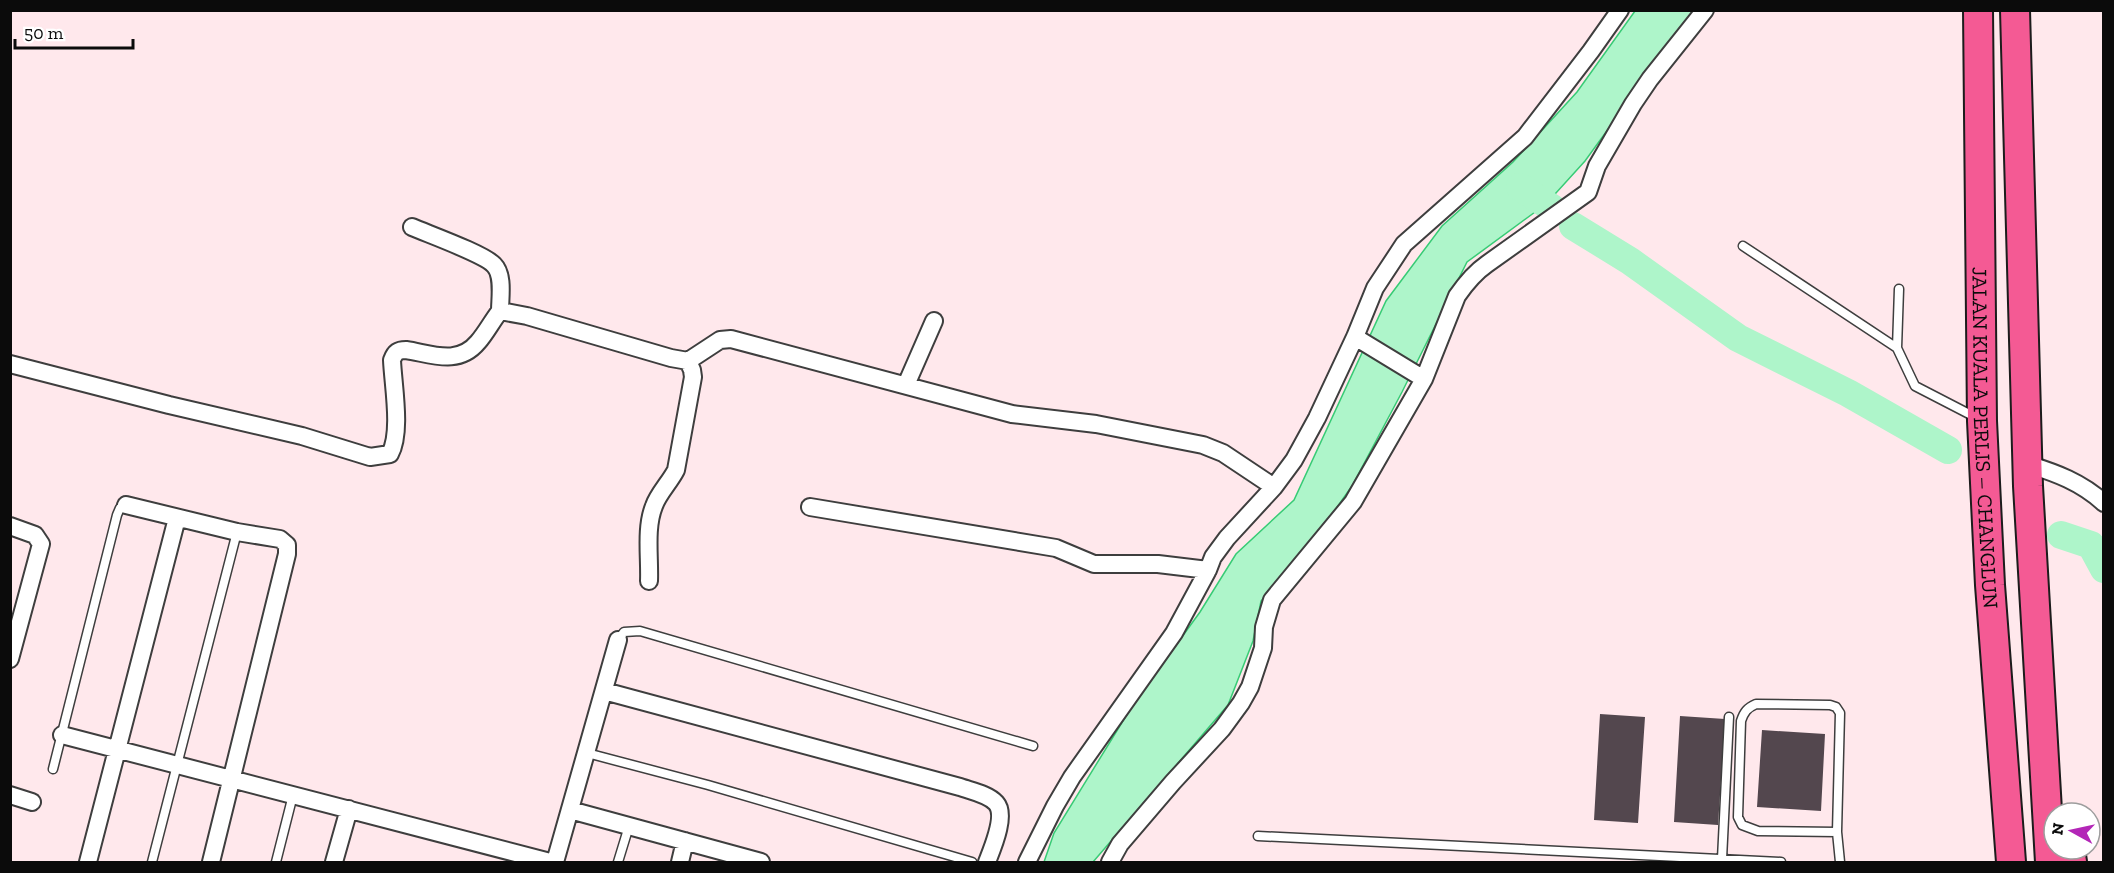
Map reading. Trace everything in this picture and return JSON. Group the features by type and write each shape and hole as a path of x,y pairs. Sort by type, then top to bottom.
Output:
{"highway":[{"name":"JALAN KUALA PERLIS – CHANGLUN","path":"1978,10 1982,421 1991,602 2011,862"},
{"name":"JALAN KUALA PERLIS – CHANGLUN","path":"2015,10 2027,475 2050,862"},
{"path":"2033,546 2065,801"},
{"path":"1991,602 1996,862"}],"street":[{"path":"1027,862 1054,806 1090,750 1164,647 1208,570 1213,557 1227,538 1274,487 1294,460 1360,340 1375,288 1404,244 1525,137 1592,51 1620,10"},
{"path":"1110,862 1120,844 1222,729 1241,703 1250,687 1263,648 1264,627 1272,600 1353,502 1465,284 1486,264 1588,192 1597,166 1633,104 1705,10"},
{"path":"10,364 302,436 360,455 379,457 390,454 395,419 392,360 394,354 399,350 406,350 458,357 479,341 500,311 499,275 494,264 412,227"},
{"path":"500,311 526,316 688,361 720,340 731,339 1012,414 1096,424 1203,446 1223,453 1274,487"},
{"path":"906,385 934,321"},
{"path":"1360,340 1419,376"},
{"path":"649,582 651,516 654,504 676,470 693,377 688,361"},
{"path":"2027,475 2063,476 2084,487 2103,503"},
{"path":"126,505 237,532 280,539 287,545 287,554 211,862"},
{"path":"810,507 1056,548 1094,564 1158,564 1208,570"},
{"path":"88,862 177,518"},
{"path":"10,526 35,535 40,544 17,608 10,659"},
{"path":"555,862 618,640"},
{"path":"604,691 960,787 986,797 996,803 1000,810 1000,823 987,862"},
{"path":"62,735 550,862"},
{"path":"10,795 32,802"},
{"path":"334,862 349,809"},
{"path":"570,810 761,862"},
{"path":"680,862 685,842"}],"lane":[{"path":"1743,246 1897,348"},
{"path":"1899,288 1897,348 1915,386 1982,421"},
{"path":"53,769 117,515 120,508 126,505"},
{"path":"152,862 237,532"},
{"path":"618,640 624,632 640,631 1033,746"},
{"path":"1837,832 1758,831 1742,825 1738,817 1741,722 1744,712 1750,707 1756,704 1830,705 1836,707 1840,712 1837,832 1840,862"},
{"path":"1722,859 1729,717"},
{"path":"587,753 708,785 972,862"},
{"path":"276,862 293,795"},
{"path":"618,862 629,826"},
{"path":"1258,836 1781,862"}],"shaded area":[{"path":"1635,11 1694,11 1585,161 1546,204 1467,262 1352,486 1306,551 1261,601 1253,641 1228,705 1093,862 1044,862 1054,833 1134,703 1200,612 1236,554 1294,500 1386,301 1442,226 1513,162 1577,92"}],"building":[{"path":"1600,714 1645,717 1638,823 1594,820"},
{"path":"1680,716 1725,719 1718,825 1674,822"},
{"path":"1762,730 1825,734 1821,811 1757,807"}],"waterway":[{"path":"1520,187 1552,208"},
{"path":"1573,226 1630,261 1738,338 1848,393 1948,450"},
{"path":"2061,535 2091,545 2104,569"}]}
